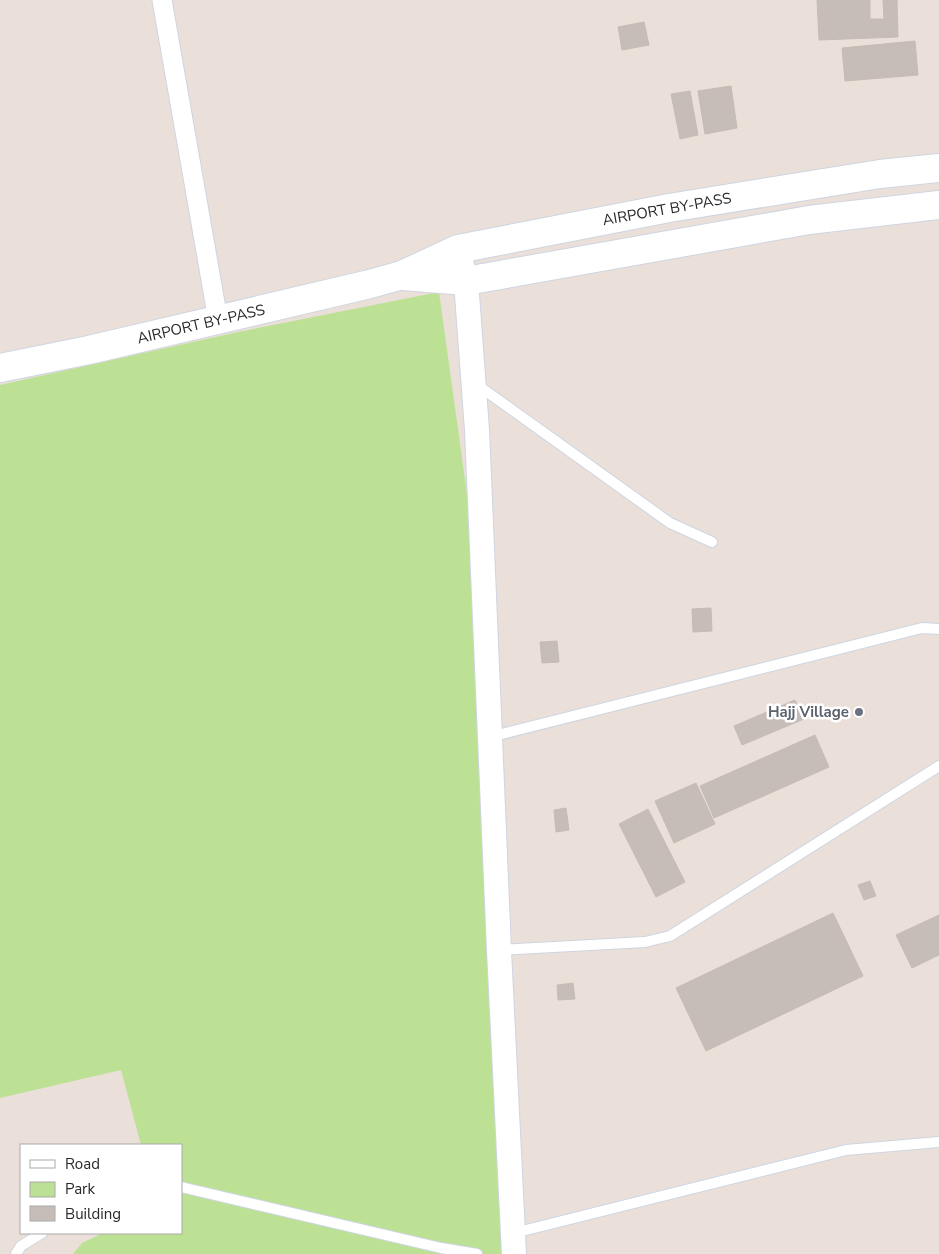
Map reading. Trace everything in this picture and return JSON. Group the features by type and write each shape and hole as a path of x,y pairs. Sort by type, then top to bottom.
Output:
{"main road":[{"name":"AIRPORT BY-PASS","path":"0,368 89,350 402,276 458,249 669,208 880,174 939,168"},
{"name":"AIRPORT BY-PASS","path":"402,276 466,281 809,220 939,205"}],"street":[{"path":"162,0 218,320"},
{"path":"458,249 466,281 477,430 498,950 514,1244"}],"lane":[{"path":"473,382 670,523 712,542"},
{"path":"490,737 922,628 939,628"},
{"path":"498,950 645,942 670,936 939,766"},
{"path":"514,1244 846,1150 939,1142"},
{"path":"182,1187 441,1248 478,1254"},
{"path":"16,1254 21,1246 40,1234"}],"green space":[{"path":"439,292 492,674 509,1254 73,1254 82,1243 101,1234 182,1234 182,1144 141,1144 121,1070 0,1098 0,385 238,332"}],"building":[{"path":"817,0 870,0 870,19 884,19 883,0 897,0 898,37 819,40"},
{"path":"644,22 649,45 622,50 618,27"},
{"path":"915,41 918,75 845,81 842,48"},
{"path":"731,86 737,128 705,134 698,91"},
{"path":"690,91 698,135 680,139 671,94"},
{"path":"711,608 712,631 693,632 692,609"},
{"path":"557,641 559,662 542,663 540,642"},
{"path":"795,700 804,719 742,745 734,726"},
{"path":"815,735 829,767 714,818 700,786"},
{"path":"696,783 715,824 674,843 655,801"},
{"path":"566,808 569,830 556,832 554,810"},
{"path":"648,809 685,882 656,897 619,824"},
{"path":"870,881 876,896 864,900 858,885"},
{"path":"833,913 863,976 706,1051 676,988"},
{"path":"939,915 939,955 912,968 896,935"},
{"path":"573,983 575,999 558,1000 557,985"}],"place":[{"name":"Hajj Village","path":"859,712"}]}
